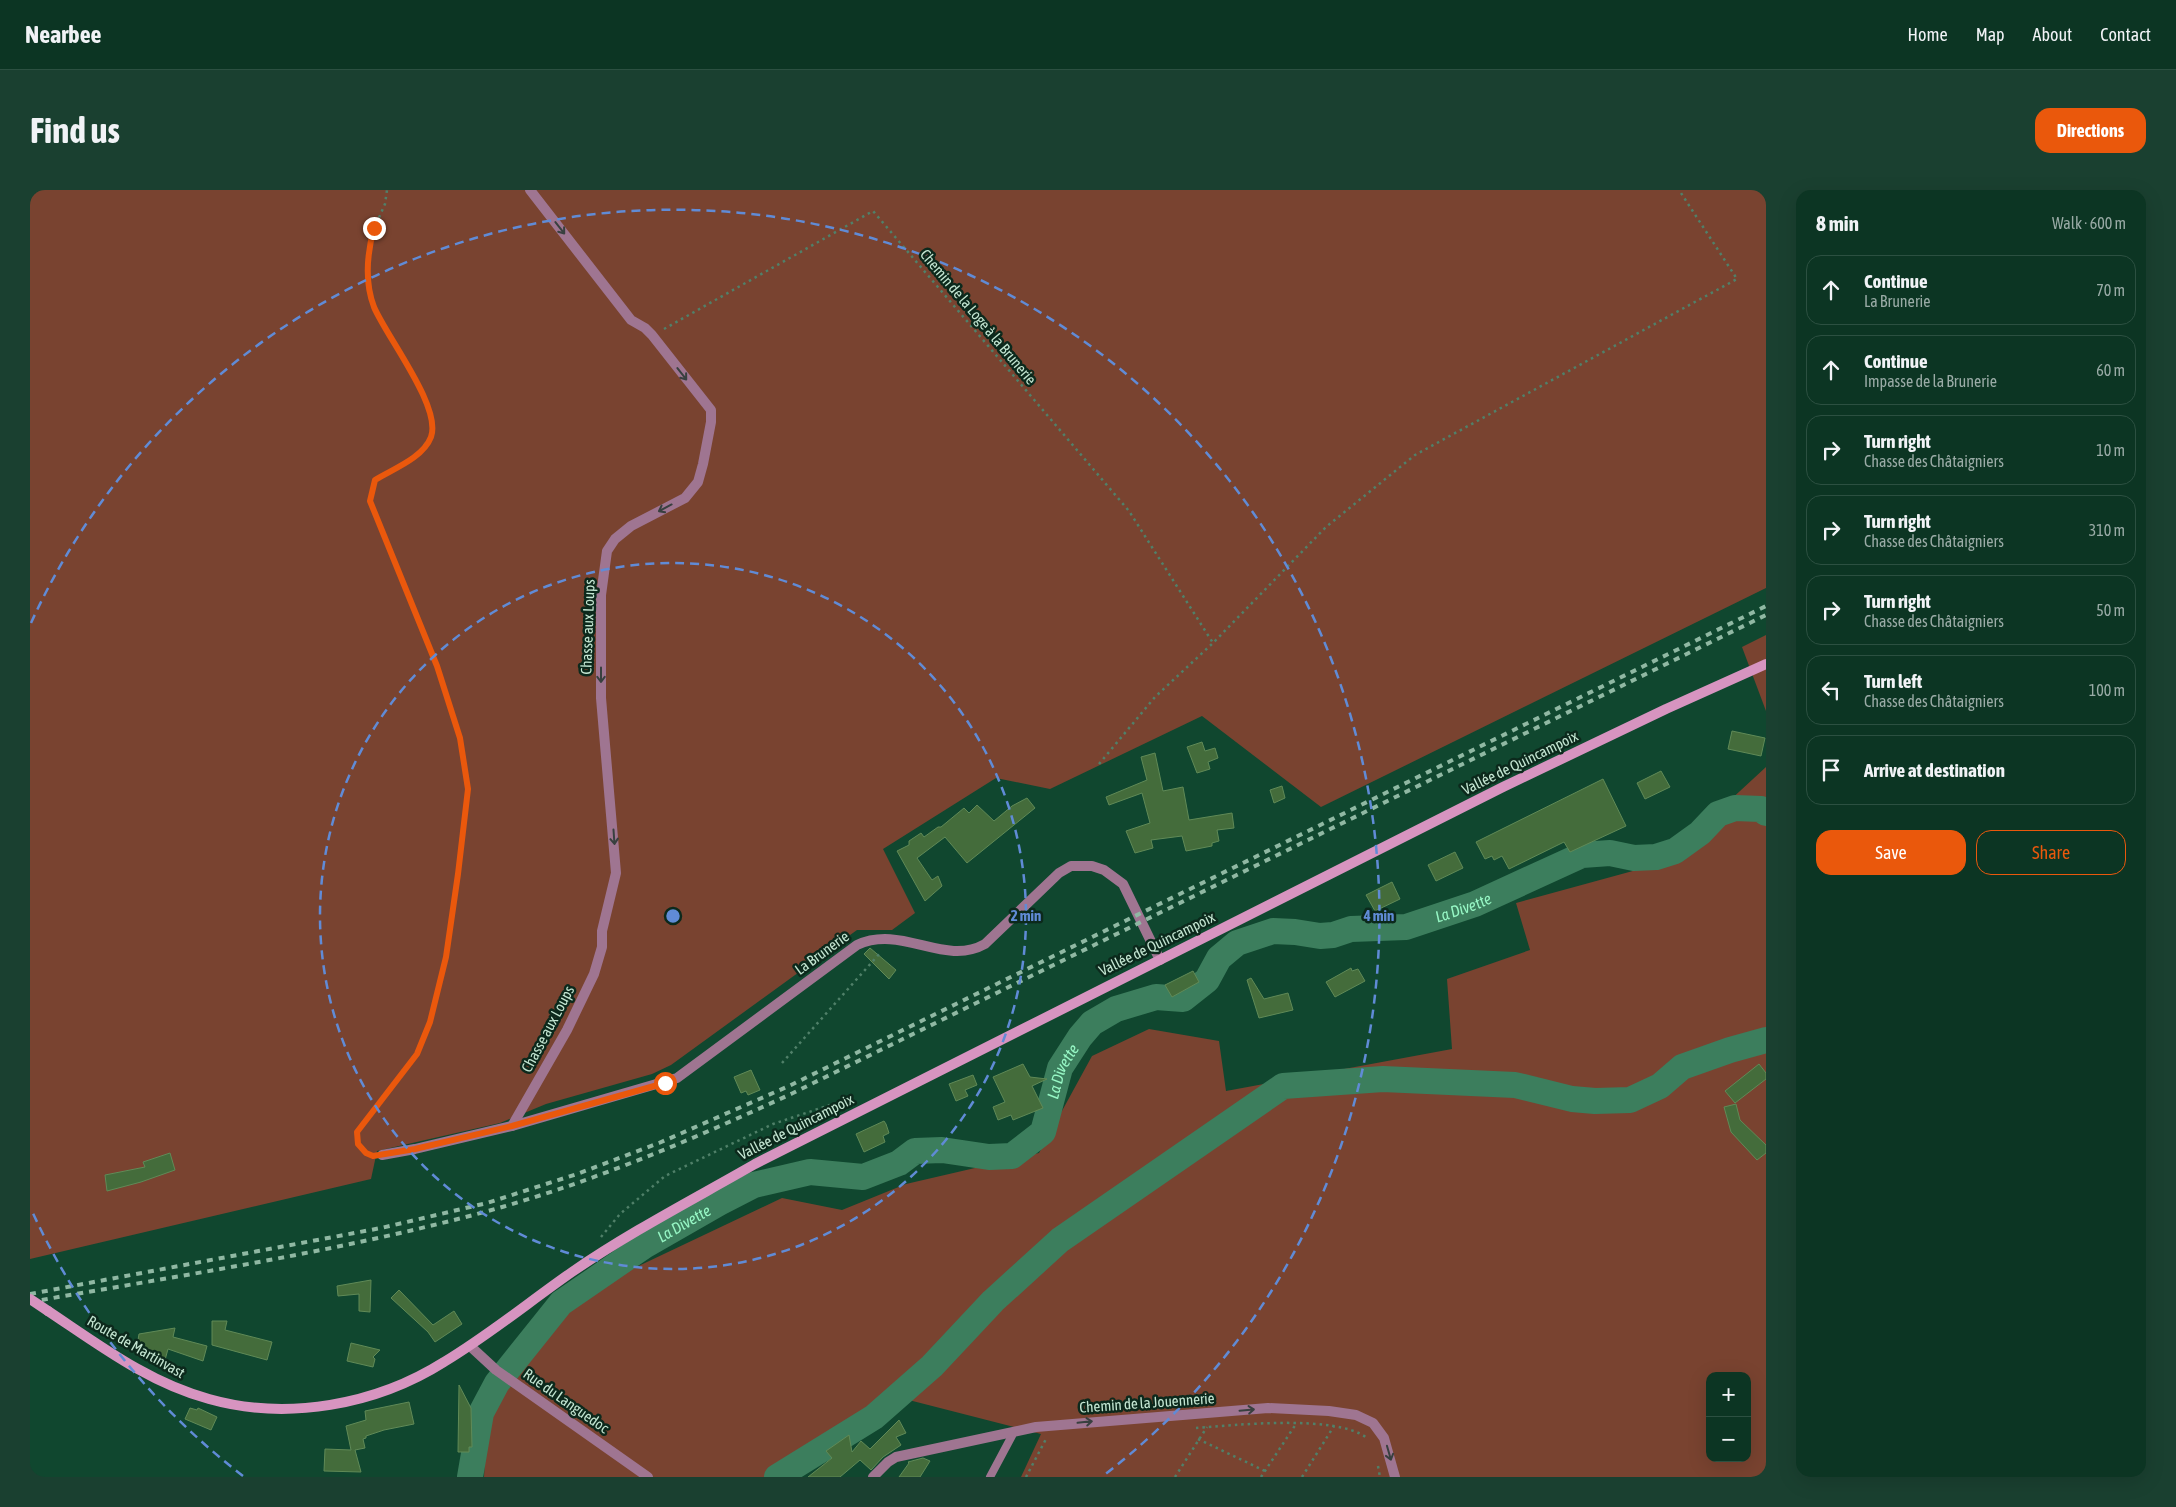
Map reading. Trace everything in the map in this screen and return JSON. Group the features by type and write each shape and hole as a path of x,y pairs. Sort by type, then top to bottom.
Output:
{"main road":[{"name":"Vallée de Quincampoix","path":"470,1346 573,1272 664,1216 755,1164 1503,787 1666,708 1766,664"},
{"name":"Route de Martinvast","path":"30,1299 118,1358 150,1376 183,1391 218,1402 266,1409 319,1407 359,1398 398,1385 433,1368 470,1346"}],"street":[{"name":"Chasse aux Loups","path":"512,1126 567,1030 594,974 602,947 602,931 616,873 601,698 601,595 607,551 615,539 631,526 685,498 698,482 711,422 711,410 645,328 631,320 530,190"},
{"name":"La Brunerie","path":"382,1155 512,1126 677,1078 857,945 877,938 900,940 955,951 966,952 975,949 985,944 1059,873 1072,866 1092,866 1104,870 1123,884 1160,960"},
{"name":"Rue du Languedoc","path":"470,1346 496,1370 648,1477"},
{"name":"Chemin de la Jouennerie","path":"873,1477 896,1457 1036,1427 1268,1408 1329,1411 1356,1415 1373,1423 1384,1438 1395,1477"}],"lane":[{"path":"990,1477 1014,1432"}],"path":[{"path":"382,1155 373,1156 361,1149 358,1144 357,1132 417,1054 428,1031 446,957 468,789 460,738 437,666 370,501 375,480 418,454 431,436 433,423 417,382 374,306 369,286 369,246 374,228 385,204 387,190"},
{"path":"1099,764 1155,697 1213,643 1326,527 1415,455 1737,278 1679,190"},
{"name":"Chemin de la Loge à la Brunerie","path":"652,336 873,211 1129,511 1213,643"},
{"path":"782,1063 883,950 900,940"},
{"path":"597,1243 620,1214 665,1176 773,1124 833,1104 858,1111"},
{"path":"1261,1477 1296,1423"},
{"path":"1188,1428 1296,1423 1334,1426 1360,1433 1372,1444"},
{"path":"1302,1477 1334,1426"},
{"path":"1175,1477 1207,1427"},
{"path":"1026,1477 1047,1438 1052,1437"},
{"path":"1198,1439 1230,1456 1265,1471"},
{"path":"1377,1463 1380,1477"}],"shaded area":[{"path":"30,190 1766,190 1766,588 1321,807 1202,716 1050,789 996,778 883,849 915,913 892,930 857,930 671,1065 652,1074 546,1104 500,1123 377,1151 371,1179 30,1259"},
{"path":"1766,635 1766,711 1742,647"},
{"path":"1766,767 1766,1477 1021,1477 1041,1434 897,1397 791,1477 484,1477 487,1420 510,1365 588,1290 782,1198 842,1210 906,1184 1039,1153 1092,1056 1149,1029 1219,1041 1226,1091 1452,1049 1447,979 1530,950 1516,903 1662,863"}],"building":[{"path":"1732,731 1765,738 1761,756 1728,749"},
{"path":"1202,742 1205,751 1215,748 1218,758 1208,762 1210,769 1197,773 1187,747"},
{"path":"1155,753 1163,791 1183,787 1189,820 1232,813 1234,828 1217,830 1219,841 1212,843 1212,846 1186,851 1182,836 1151,840 1153,848 1135,853 1126,831 1150,823 1142,793 1109,805 1106,797 1147,780 1141,757"},
{"path":"1661,771 1670,787 1645,799 1637,783"},
{"path":"1603,779 1626,826 1570,852 1564,842 1509,869 1502,856 1494,860 1492,856 1485,859 1476,842"},
{"path":"1282,786 1285,798 1274,803 1270,790"},
{"path":"1027,798 1035,808 967,863 945,837 917,858 932,880 938,876 942,886 925,901 897,851 909,845 909,841 921,833 924,837 938,827 941,827 964,808 969,813 977,805 994,821 1012,806"},
{"path":"1455,852 1463,868 1436,881 1428,865"},
{"path":"1392,882 1400,899 1375,911 1366,895"},
{"path":"870,948 896,970 889,979 864,954"},
{"path":"1351,968 1352,971 1358,969 1365,981 1335,997 1326,982"},
{"path":"1193,971 1199,982 1172,997 1165,985"},
{"path":"1251,978 1264,999 1288,993 1293,1010 1259,1018 1247,980"},
{"path":"1023,1064 1030,1077 1047,1079 1032,1086 1043,1108 1013,1120 1011,1115 998,1120 993,1107 1005,1102 993,1077"},
{"path":"1759,1064 1766,1073 1766,1079 1735,1103 1725,1091"},
{"path":"751,1070 760,1090 748,1095 746,1091 741,1093 734,1077"},
{"path":"973,1075 977,1085 965,1090 968,1096 956,1101 949,1084"},
{"path":"1736,1104 1740,1120 1766,1145 1766,1153 1757,1160 1731,1132 1724,1107"},
{"path":"884,1121 889,1133 883,1136 885,1142 864,1152 856,1134"},
{"path":"170,1153 175,1170 107,1191 105,1175 145,1167 143,1162"},
{"path":"371,1280 370,1312 359,1311 359,1294 338,1296 337,1286"},
{"path":"399,1290 433,1325 454,1311 462,1324 435,1342 428,1332 391,1298"},
{"path":"212,1321 227,1321 225,1330 272,1342 267,1360 212,1345"},
{"path":"175,1328 173,1337 207,1346 203,1361 168,1349 165,1360 147,1355 149,1349 137,1346 139,1334"},
{"path":"351,1343 380,1350 373,1357 375,1359 373,1367 347,1361"},
{"path":"459,1385 471,1408 472,1447 469,1447 469,1452 458,1452"},
{"path":"409,1402 414,1424 366,1436 363,1439 365,1448 355,1450 361,1472 324,1471 325,1449 351,1450 346,1426 366,1420 365,1411"},
{"path":"190,1408 197,1410 198,1408 217,1417 211,1430 185,1419"},
{"path":"899,1420 906,1433 896,1437 901,1445 883,1457 871,1470 860,1460 840,1477 808,1477 832,1458 826,1451 849,1435 852,1452 861,1441 870,1449"},
{"path":"923,1458 930,1461 920,1477 899,1477 908,1462"}],"waterway":[{"name":"La Divette","path":"470,1477 481,1413 497,1383 561,1303 644,1246 754,1185 810,1172 863,1177 899,1163 915,1151 942,1150 989,1157 1012,1156 1043,1132 1060,1068 1080,1037 1092,1023 1116,1009 1156,997 1183,999 1207,980 1219,958 1237,943 1273,931 1320,936 1333,935 1351,929 1406,927 1475,904 1582,855 1610,853 1634,858 1656,857 1675,851 1700,833 1718,814 1735,808 1761,809 1766,813"},
{"name":"La Divette","path":"777,1477 874,1417 932,1366 993,1301 1060,1240 1283,1086 1383,1079 1515,1085 1572,1099 1595,1101 1630,1100 1660,1086 1682,1067 1766,1040"}],"railway":[{"path":"30,1294 381,1228 487,1203 577,1174 659,1143 789,1086 1766,606"},
{"path":"30,1302 260,1262 432,1226 566,1187 643,1158 793,1093 1766,615"}],"route":[{"path":"374,228 369,246 367,271 374,306 417,382 433,423 431,436 418,454 375,480 370,501 437,666 460,738 468,789 446,957 430,1022 417,1054 357,1132 358,1144 366,1153 373,1156 415,1149 512,1126 665,1083"}]}
